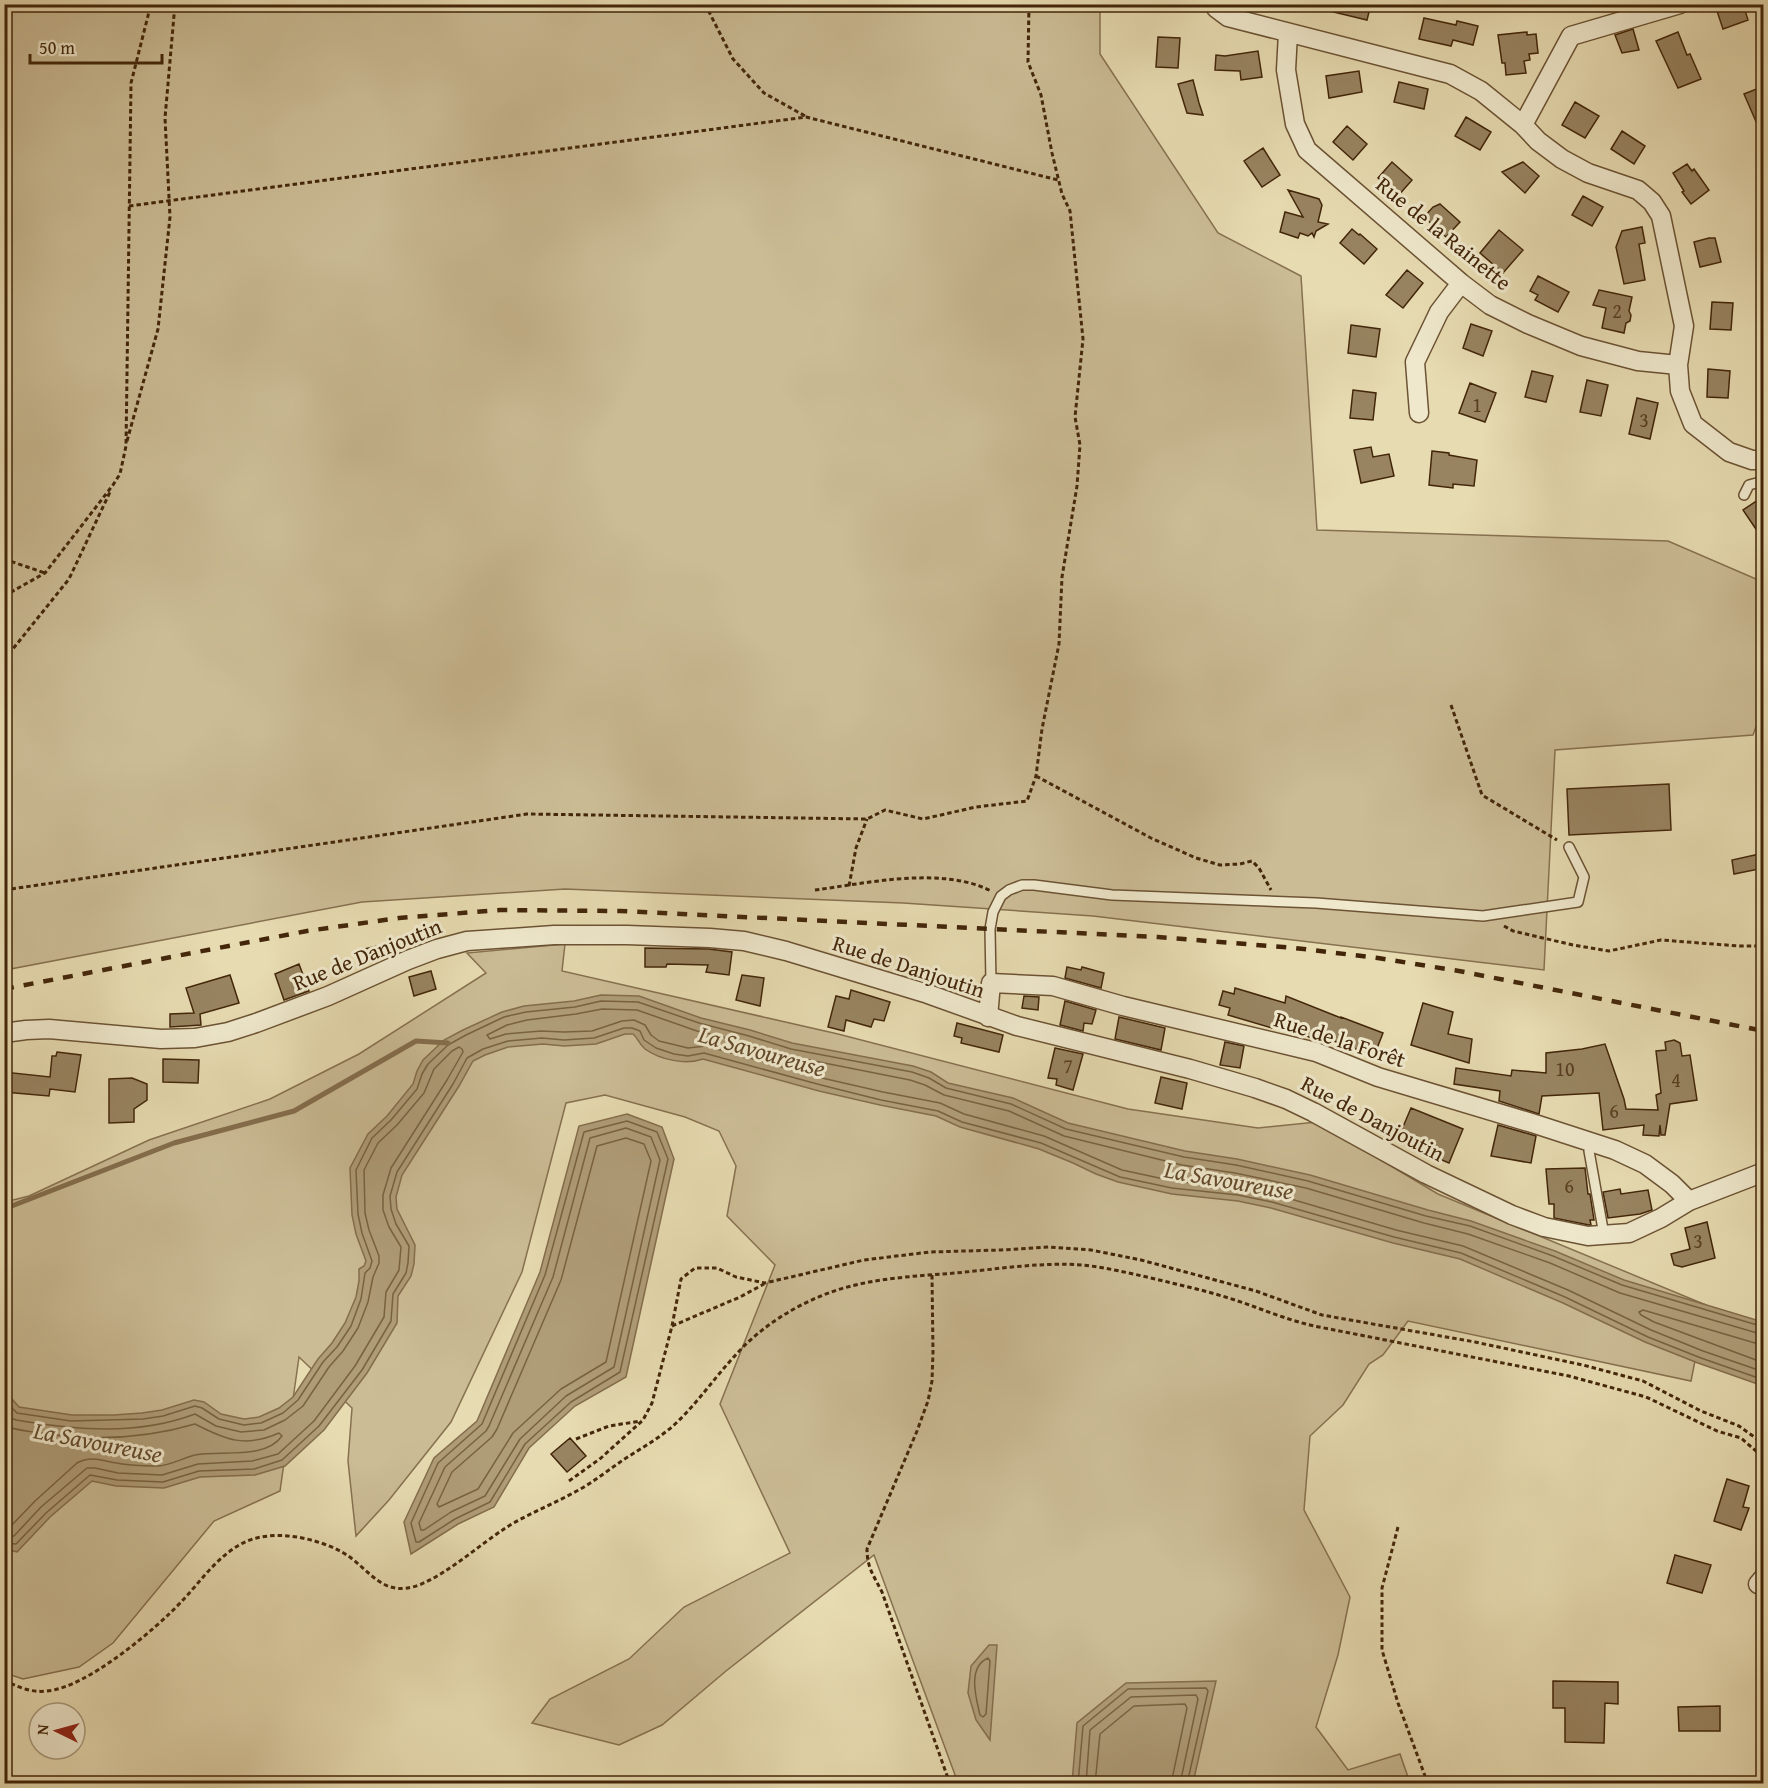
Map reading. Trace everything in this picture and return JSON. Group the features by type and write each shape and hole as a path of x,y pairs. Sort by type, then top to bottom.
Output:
{"street":[{"path":"1215,4 1216,8 1228,17 1450,74 1481,91 1562,159 1588,173 1638,190 1652,202 1661,216 1684,326 1678,365 1680,392 1693,424 1729,452 1752,460 1764,460"},
{"path":"1523,125 1571,36 1680,4"},
{"name":"Rue de la Rainette","path":"1288,33 1286,70 1295,124 1307,150 1461,284 1490,305 1509,315 1581,346 1638,361 1678,365"},
{"path":"1419,413 1415,362 1439,312 1461,284"},
{"name":"Rue de Danjoutin","path":"4,1034 49,1029 161,1039 195,1038 228,1032 328,996 408,960 451,944 484,939 554,935 672,936 744,941 786,951 928,994 1027,1029 1190,1069 1275,1096 1313,1112 1426,1174 1512,1215 1544,1227 1588,1236 1629,1233 1661,1218 1689,1201 1764,1172"},
{"path":"988,1017 991,984"},
{"name":"Rue de la Forêt","path":"991,984 1053,986 1123,1006 1316,1052 1378,1077 1615,1150 1645,1164 1689,1201"}],"lane":[{"path":"1744,495 1749,484 1764,481"},
{"path":"991,984 991,921 995,905 1001,896 1015,887 1028,885 1112,895 1317,903 1483,916 1578,902 1584,877 1569,848"},
{"path":"1590,1142 1589,1151 1604,1235"}],"path":[{"path":"126,446 131,83 151,4"},
{"path":"4,596 45,573 120,474 158,329 170,217 165,118 175,4"},
{"path":"705,4 733,59 764,93 806,117 1059,181"},
{"path":"4,890 527,814 867,819 885,810 923,819 975,807 1027,801 1036,776 1042,729 1059,644 1062,577 1077,486 1080,445 1076,417 1083,339 1070,211 1062,194 1041,95 1028,62 1029,4"},
{"path":"129,206 806,117"},
{"path":"4,660 69,579 113,485"},
{"path":"4,559 45,573"},
{"path":"1451,705 1482,795 1569,848"},
{"path":"1036,776 1151,837 1196,858 1220,865 1252,861 1259,868 1276,902"},
{"path":"849,886 856,848 867,819"},
{"path":"815,890 921,878 951,879 976,884 1001,896"},
{"path":"1483,916 1513,931 1609,951 1661,940 1764,946"},
{"path":"672,1326 740,1297 765,1283 864,1260 930,1252 1049,1247 1091,1250 1222,1281 1322,1315 1475,1342 1583,1365 1643,1382 1701,1411 1739,1426 1764,1444"},
{"path":"4,1680 21,1688 51,1691 88,1677 126,1651 179,1605 218,1561 238,1545 262,1536 285,1536 318,1543 345,1554 384,1585 402,1589 415,1586 436,1576 507,1527 575,1493 669,1429 692,1408 734,1355 763,1329 789,1312 826,1295 855,1285 876,1281 1047,1265 1081,1265 1116,1270 1217,1294 1314,1326 1569,1376 1646,1397 1717,1431 1741,1438 1764,1458"},
{"path":"569,1481 601,1458 643,1420 652,1403 672,1326 681,1279 695,1268 717,1268 736,1277 765,1283"},
{"path":"932,1275 933,1352 932,1381 928,1401 867,1549 867,1560 882,1592 950,1784"},
{"path":"576,1439 609,1426 643,1420"},
{"path":"1398,1527 1382,1588 1382,1650 1398,1703 1428,1784"}],"shaded area":[{"path":"5,5 1100,5 1100,54 1218,233 1301,276 1317,530 1668,541 1763,582 1763,708 1753,735 1555,750 1544,970 1093,916 903,903 565,889 362,902 5,970"},
{"path":"565,944 562,971 838,1034 1128,1109 1258,1128 1317,1122 1438,1194 1706,1305 1691,1381 1408,1321 1383,1355 1369,1364 1343,1405 1310,1436 1304,1510 1350,1597 1338,1655 1316,1727 1348,1770 1400,1754 1410,1783 958,1783 874,1555 726,1671 662,1725 619,1745 532,1723 550,1699 629,1659 684,1607 790,1553 720,1404 775,1265 727,1216 736,1166 719,1131 685,1117 605,1095 566,1103 522,1272 451,1422 389,1500 356,1536 348,1461 352,1408 299,1357 280,1491 214,1521 113,1643 79,1667 23,1679 5,1673 5,1202 29,1196 149,1140 270,1099 359,1054 486,973 467,953"}],"water":[{"name":"La Savoureuse","path":"601,995 639,996 701,1018 792,1043 913,1066 931,1072 948,1083 1013,1098 1068,1123 1185,1151 1237,1159 1310,1175 1471,1221 1555,1251 1624,1280 1763,1322 1763,1386 1645,1342 1563,1303 1460,1259 1393,1243 1271,1208 1238,1201 1172,1194 1118,1182 1039,1149 960,1127 936,1116 819,1091 703,1059 689,1062 665,1059 645,1049 633,1034 625,1034 596,1044 564,1046 543,1044 508,1047 473,1061 402,1175 396,1197 397,1209 415,1245 411,1276 398,1296 397,1323 367,1373 324,1430 285,1466 255,1475 200,1477 164,1488 116,1486 92,1481 50,1517 17,1552 5,1549 5,1391 19,1407 72,1415 142,1413 162,1410 194,1400 204,1402 221,1414 244,1419 259,1417 279,1408 293,1397 318,1359 332,1343 345,1323 356,1297 359,1269 366,1261 352,1215 350,1168 368,1134 387,1116 413,1084 423,1060 444,1040 502,1012 524,1006 574,1001"},
{"path":"627,1114 662,1127 674,1159 626,1377 575,1406 529,1448 494,1507 458,1524 411,1554 404,1522 434,1458 477,1421 540,1272 579,1126"},
{"path":"989,1645 997,1645 990,1740 976,1720 968,1693 971,1666"},
{"path":"1216,1681 1193,1783 1072,1783 1077,1723 1126,1683"}],"building":[{"path":"1326,4 1371,4 1367,20 1325,10"},
{"path":"1727,4 1743,4 1748,20 1723,29 1716,8"},
{"path":"1424,18 1456,25 1457,21 1478,26 1473,45 1453,40 1451,46 1419,39"},
{"path":"1633,29 1639,50 1622,53 1615,35"},
{"path":"1527,32 1527,35 1536,34 1538,53 1529,54 1530,60 1524,61 1526,73 1506,75 1498,35"},
{"path":"1678,32 1687,55 1690,54 1701,79 1678,88 1656,41"},
{"path":"1158,37 1180,38 1178,68 1156,67"},
{"path":"1258,51 1262,77 1241,80 1240,71 1215,70 1216,55 1225,56"},
{"path":"1359,71 1362,92 1329,98 1326,76"},
{"path":"1193,80 1203,115 1187,113 1178,84"},
{"path":"1399,82 1428,89 1424,109 1394,102"},
{"path":"1764,86 1764,140 1744,94"},
{"path":"1575,102 1599,116 1585,138 1562,125"},
{"path":"1466,117 1491,132 1480,150 1455,136"},
{"path":"1347,126 1367,144 1353,160 1333,142"},
{"path":"1622,131 1645,146 1634,164 1611,149"},
{"path":"1263,148 1280,175 1262,187 1244,161"},
{"path":"1392,162 1412,180 1398,196 1378,178"},
{"path":"1523,162 1539,176 1525,193 1502,172"},
{"path":"1687,164 1692,171 1694,169 1709,190 1691,204 1673,173"},
{"path":"1288,190 1319,199 1322,205 1318,222 1328,224 1316,231 1314,237 1312,233 1308,236 1300,233 1298,238 1280,232 1285,212 1303,217"},
{"path":"1583,196 1603,207 1592,226 1572,215"},
{"path":"1440,204 1460,222 1446,237 1424,217 1433,207"},
{"path":"1642,227 1645,243 1639,244 1645,280 1624,284 1616,247 1622,231"},
{"path":"1352,229 1377,249 1364,264 1340,243"},
{"path":"1499,230 1523,250 1503,273 1480,253"},
{"path":"1715,238 1721,262 1700,267 1694,242"},
{"path":"1407,270 1423,283 1403,308 1386,295"},
{"path":"1538,276 1569,292 1558,312 1535,300 1538,295 1530,291"},
{"path":"1599,290 1632,297 1629,311 1630,321 1626,323 1624,333 1602,328 1606,308 1593,305"},
{"path":"1712,302 1733,303 1731,330 1710,329"},
{"path":"1471,324 1492,331 1483,356 1463,348"},
{"path":"1351,325 1380,329 1376,357 1348,353"},
{"path":"1708,369 1730,371 1728,398 1707,397"},
{"path":"1532,371 1553,376 1546,402 1525,397"},
{"path":"1587,380 1608,385 1601,416 1580,412"},
{"path":"1470,383 1496,393 1485,422 1459,413"},
{"path":"1353,390 1376,393 1373,420 1350,418"},
{"path":"1637,398 1658,403 1650,439 1629,434"},
{"path":"1371,447 1373,457 1389,454 1394,476 1361,483 1354,450"},
{"path":"1432,451 1477,460 1474,486 1453,484 1453,488 1429,485"},
{"path":"1758,500 1764,507 1764,541 1743,510"},
{"path":"1669,784 1671,830 1569,835 1567,789"},
{"path":"1764,853 1764,868 1734,874 1732,860"},
{"path":"378,946 381,959 367,962 364,949"},
{"path":"645,948 709,949 732,952 729,975 706,972 708,965 667,964 666,967 645,967"},
{"path":"299,964 309,991 284,1000 275,974"},
{"path":"1067,967 1081,970 1082,967 1104,973 1101,988 1065,978"},
{"path":"431,971 436,989 414,996 409,977"},
{"path":"230,975 239,1003 200,1014 201,1025 170,1027 170,1014 194,1013 186,988"},
{"path":"742,975 764,978 760,1006 736,1000"},
{"path":"1235,988 1285,1003 1286,996 1383,1033 1374,1056 1318,1035 1316,1040 1274,1022 1272,1028 1228,1015 1230,1008 1219,1005 1223,991 1234,994"},
{"path":"851,990 890,1002 884,1021 874,1019 871,1027 846,1020 844,1031 828,1027 836,996 849,999"},
{"path":"1024,996 1039,997 1038,1010 1022,1008"},
{"path":"1065,1001 1096,1010 1092,1024 1084,1023 1083,1031 1060,1025"},
{"path":"1423,1003 1453,1012 1448,1034 1472,1039 1469,1063 1411,1045"},
{"path":"1119,1017 1165,1028 1161,1050 1115,1039"},
{"path":"957,1023 1003,1035 999,1052 961,1043 962,1038 954,1036"},
{"path":"1674,1040 1680,1043 1682,1056 1690,1055 1697,1100 1670,1104 1665,1135 1661,1135 1660,1125 1659,1136 1643,1135 1644,1125 1603,1130 1599,1093 1542,1096 1539,1114 1499,1101 1500,1091 1454,1084 1456,1068 1511,1076 1512,1070 1546,1073 1546,1053 1605,1044 1626,1109 1658,1110 1656,1095 1661,1093 1656,1051 1666,1050 1665,1042"},
{"path":"1225,1042 1244,1046 1240,1068 1220,1065"},
{"path":"1055,1048 1083,1054 1073,1090 1056,1085 1057,1079 1048,1078"},
{"path":"57,1052 81,1055 75,1092 50,1089 49,1096 4,1092 4,1072 50,1077 52,1056 56,1056"},
{"path":"163,1059 199,1060 198,1083 163,1082"},
{"path":"1161,1077 1187,1083 1182,1109 1155,1103"},
{"path":"132,1078 147,1084 147,1100 134,1109 134,1122 109,1123 109,1079"},
{"path":"1411,1108 1463,1129 1449,1163 1397,1141"},
{"path":"1498,1125 1536,1136 1531,1163 1491,1156"},
{"path":"1585,1168 1594,1220 1590,1220 1591,1225 1554,1218 1554,1204 1549,1204 1546,1169"},
{"path":"1620,1189 1621,1194 1648,1190 1652,1210 1608,1218 1603,1192"},
{"path":"1707,1222 1715,1258 1682,1267 1674,1265 1671,1254 1690,1249 1685,1228"},
{"path":"570,1438 586,1456 567,1472 551,1454"},
{"path":"1727,1479 1749,1486 1743,1507 1749,1508 1741,1530 1714,1521"},
{"path":"1675,1555 1711,1565 1702,1593 1667,1583"},
{"path":"1553,1681 1618,1682 1618,1704 1605,1703 1604,1743 1565,1742 1565,1708 1553,1708"},
{"path":"1720,1706 1720,1731 1679,1731 1678,1707"}],"waterway":[{"path":"4,1209 174,1143 294,1111 416,1041 448,1043"}],"railway":[{"path":"4,989 307,931 399,918 500,910 620,911 1158,937 1295,948 1459,971 1764,1031"}]}
